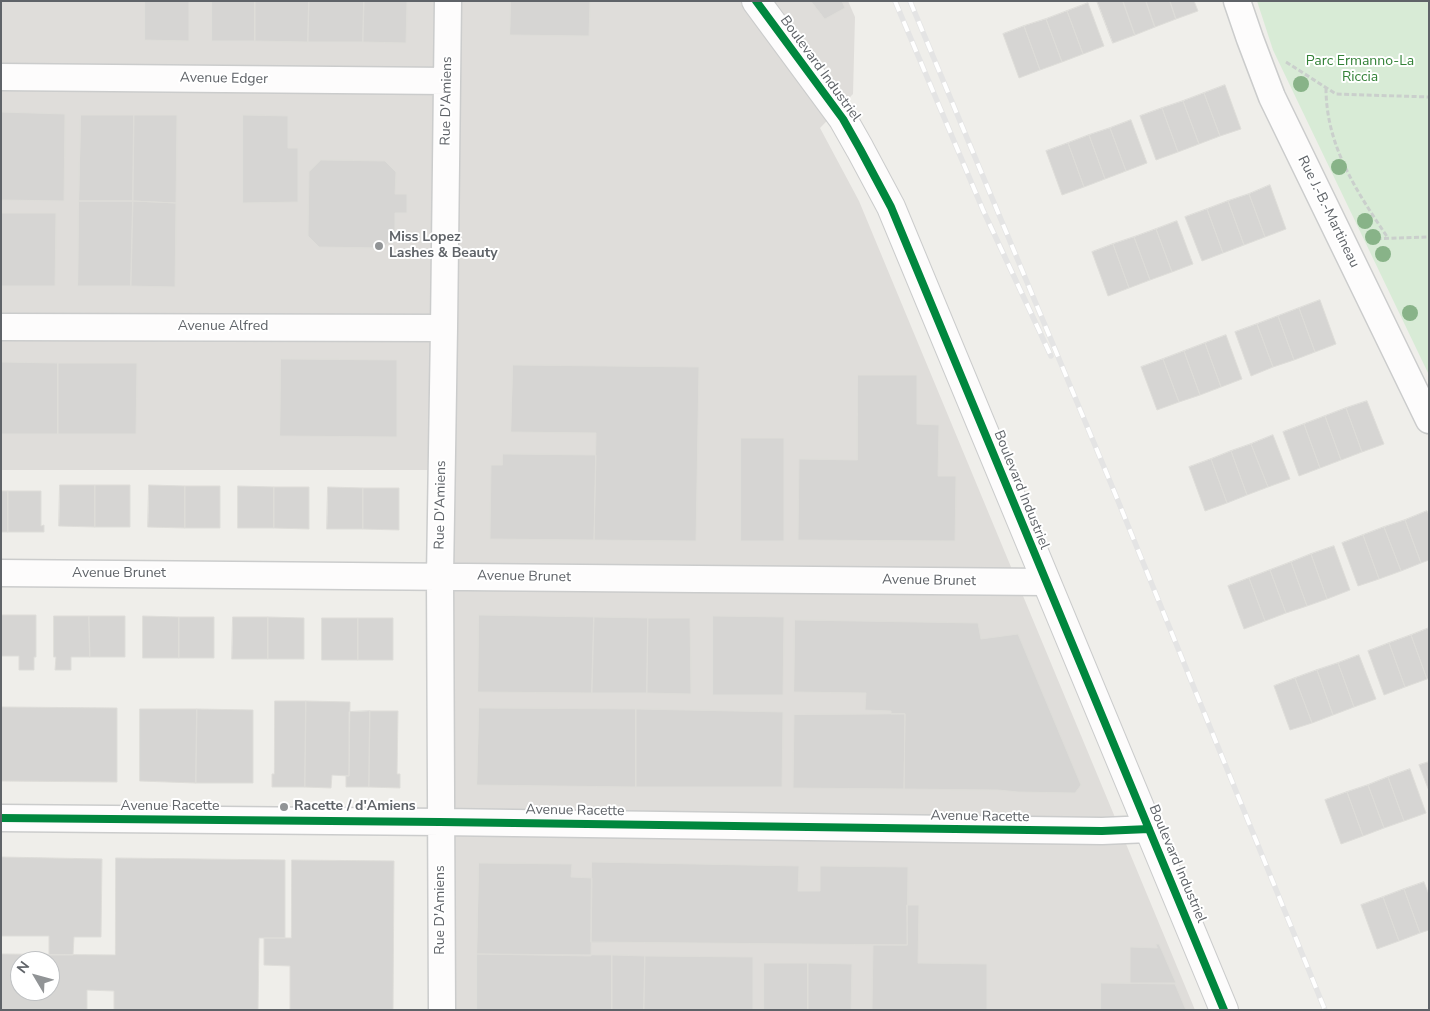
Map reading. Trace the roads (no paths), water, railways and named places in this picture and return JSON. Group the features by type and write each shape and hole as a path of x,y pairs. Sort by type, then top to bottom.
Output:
{"street":[{"name":"Rue D'Amiens","path":"442,1010 440,576 448,1"},
{"name":"Boulevard Industriel","path":"756,1 842,119 891,207 1224,1010"},
{"name":"Rue J.-B.-Martineau","path":"1237,1 1272,97 1429,420"},
{"name":"Avenue Edger","path":"1,76 447,81"},
{"name":"Avenue Alfred","path":"1,327 444,328"},
{"name":"Avenue Brunet","path":"1,573 1046,582"},
{"name":"Avenue Racette","path":"1,818 1149,830"}],"railway":[{"path":"895,1 983,210 1051,356"},
{"path":"910,1 1114,491 1325,1010"}],"place":[{"name":"Miss Lopez Lashes & Beauty","path":"379,246"},
{"name":"Racette / d'Amiens","path":"284,807"}],"park label":[{"name":"Parc Ermanno-La Riccia","path":"1360,70"}]}
